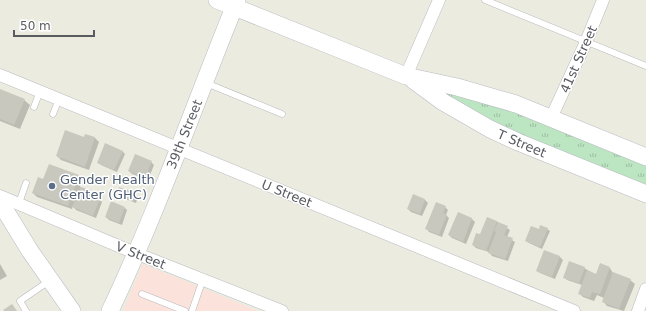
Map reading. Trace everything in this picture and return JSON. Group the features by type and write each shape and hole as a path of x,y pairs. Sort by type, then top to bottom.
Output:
{"street":[{"name":"T Street","path":"217,0 235,4 406,76 457,86 516,104 646,157"},
{"path":"406,76 439,0"},
{"name":"41st Street","path":"551,118 586,42 603,0"},
{"name":"39th Street","path":"110,311 179,148 235,4"},
{"name":"U Street","path":"0,75 574,311"},
{"name":"T Street","path":"406,76 443,102 490,129 518,142 646,194"},
{"name":"V Street","path":"0,196 135,253 282,311"},
{"path":"0,202 30,251 72,311"},
{"path":"638,311 646,289"}],"lane":[{"path":"485,0 646,66"},
{"path":"204,82 282,114"},
{"path":"34,107 40,92"},
{"path":"53,114 59,99"},
{"path":"19,203 26,183"},
{"path":"192,311 203,279"},
{"path":"26,311 20,301 50,280"},
{"path":"142,294 185,311"}],"shaded area":[{"path":"143,264 258,311 123,311"}],"green space":[{"path":"422,82 489,99 646,161 646,190 511,135"}],"building":[{"path":"0,89 25,99 14,125 0,119"},
{"path":"65,130 84,137 85,134 95,137 85,167 56,156"},
{"path":"105,143 123,151 114,170 97,163"},
{"path":"135,154 152,161 145,178 128,171"},
{"path":"49,164 79,175 68,206 32,193 38,177 43,179"},
{"path":"81,187 90,190 89,194 100,199 93,216 72,207"},
{"path":"119,187 136,193 133,201 116,195"},
{"path":"413,194 425,199 420,214 407,209"},
{"path":"111,201 125,207 119,223 105,217"},
{"path":"436,202 446,206 443,213 447,215 439,235 425,229"},
{"path":"458,212 472,218 463,242 448,235"},
{"path":"487,217 497,221 486,251 472,245 476,233 480,234"},
{"path":"498,222 508,226 504,235 513,238 505,259 488,253"},
{"path":"540,225 548,228 540,247 525,241 531,226 539,229"},
{"path":"544,250 560,256 552,277 536,271"},
{"path":"569,261 585,267 579,283 563,278"},
{"path":"600,263 610,267 600,294 592,292 590,298 578,294 587,270 596,274"},
{"path":"613,272 631,279 619,309 602,302"},
{"path":"12,304 17,311 3,310"}],"place":[{"name":"Gender Health Center (GHC)","path":"52,186"}]}
